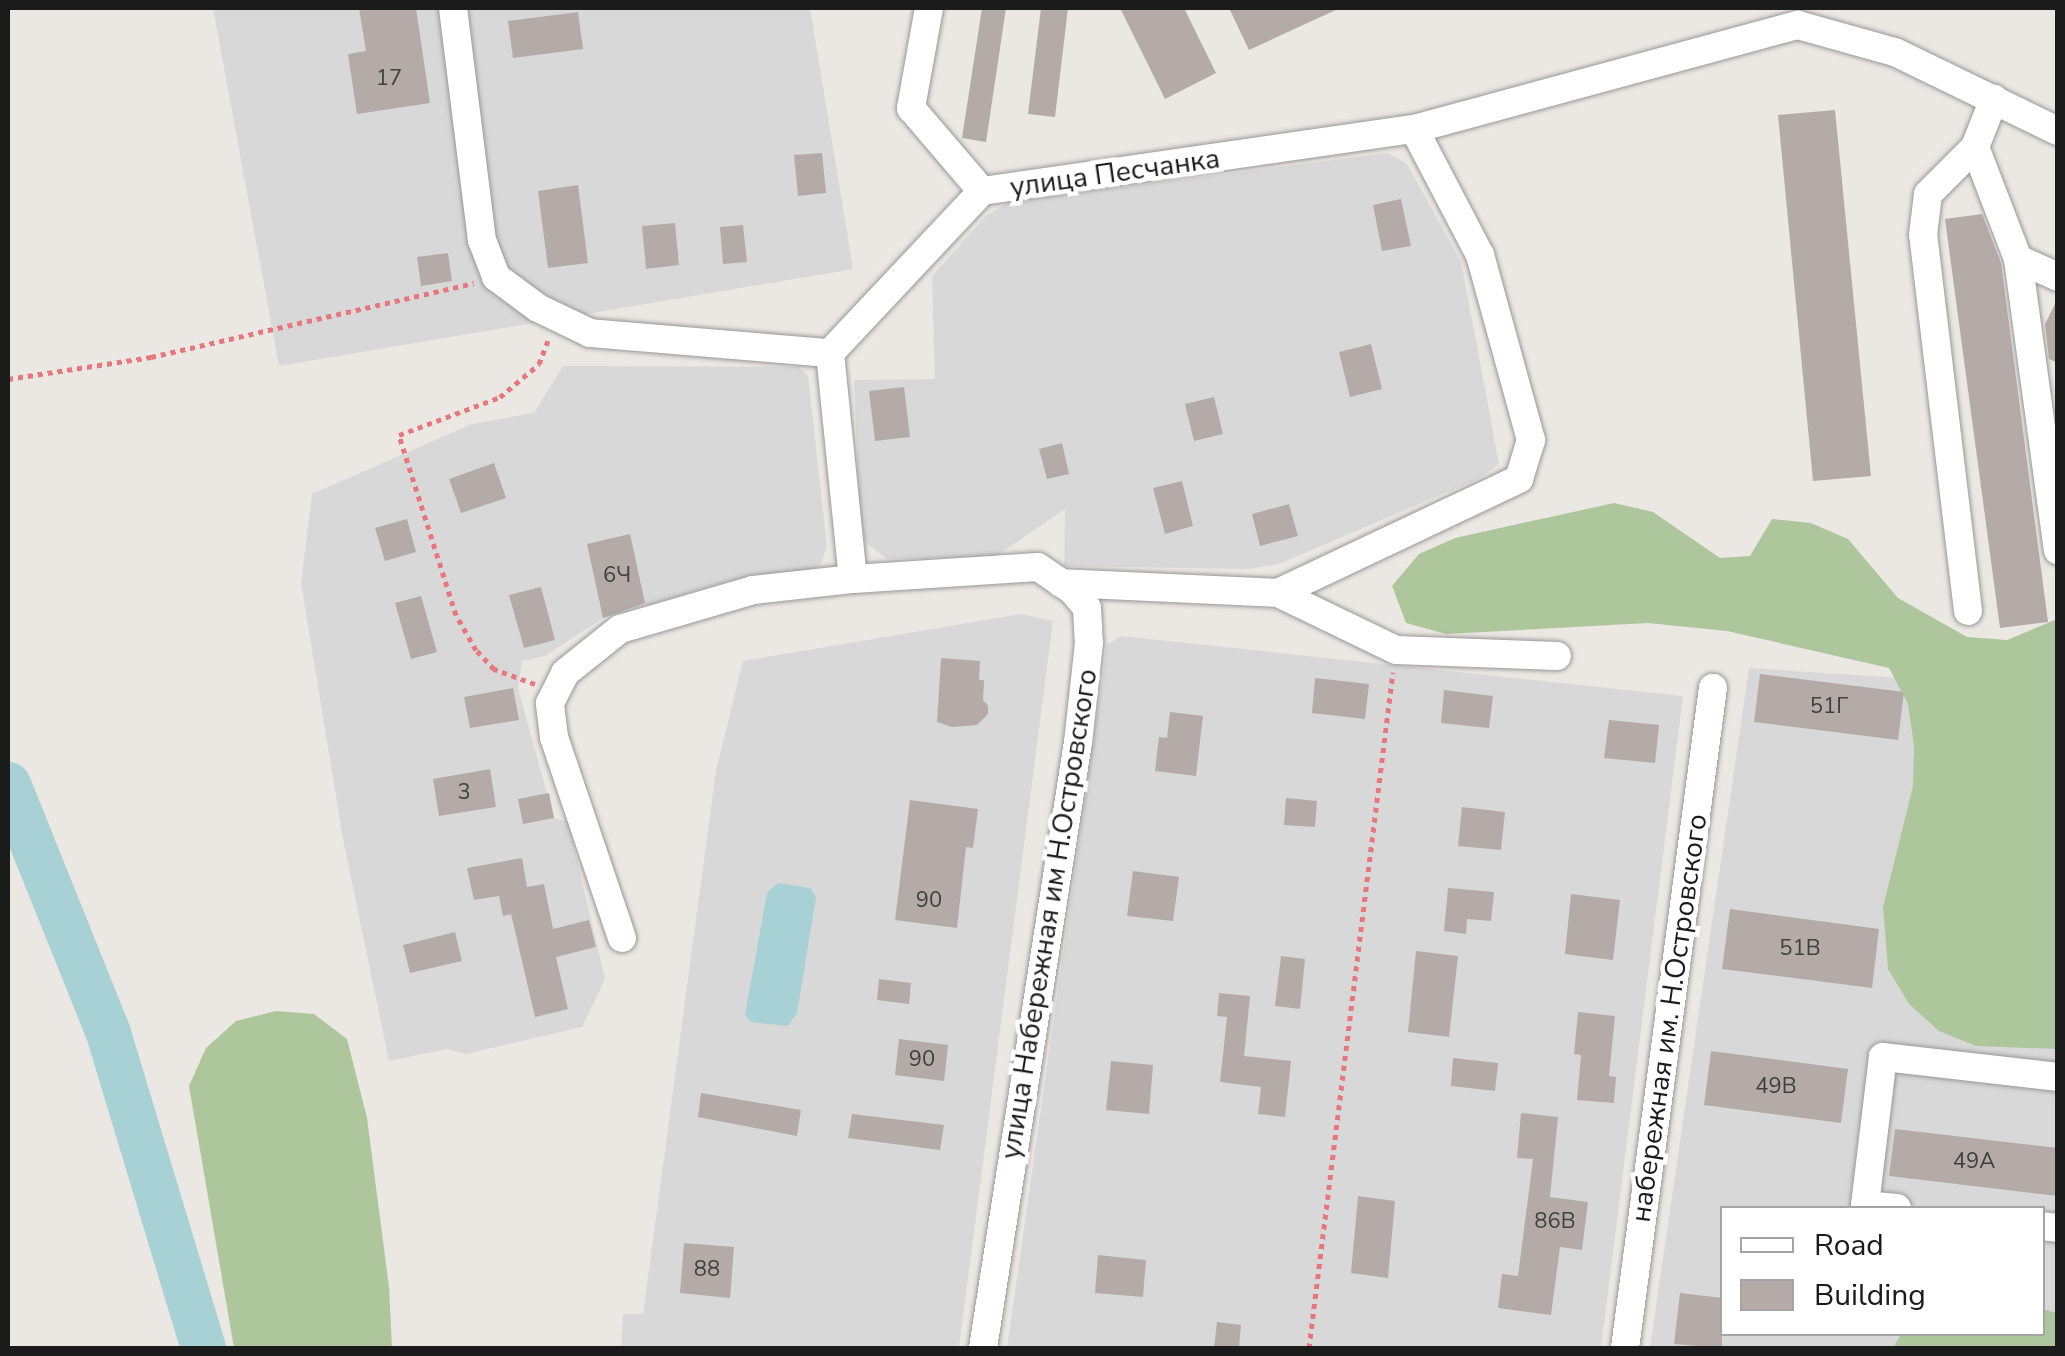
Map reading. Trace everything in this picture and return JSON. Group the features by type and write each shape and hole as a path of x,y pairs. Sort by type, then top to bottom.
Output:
{"street":[{"path":"452,8 482,240 496,277 557,317 590,333 830,353 853,579"},
{"path":"929,8 911,108 982,191"},
{"name":"улица Песчанка","path":"830,353 982,191 1414,129 1798,25 1895,52 2058,131"},
{"path":"1968,611 1924,234 1928,194 1976,146 1994,99"},
{"path":"1278,593 1519,479 1531,440 1480,255 1414,129"},
{"path":"1976,146 2018,258 2058,550"},
{"path":"2018,258 2058,277"},
{"path":"622,938 554,737 550,703 566,673 620,629 753,590 853,579 1038,568 1061,583 1278,593 1396,650 1557,656"},
{"name":"улица Набережная им Н.Островского","path":"984,1348 1078,742 1089,643 1087,608 1061,583"},
{"name":"набережная им. Н.Островского","path":"1625,1348 1713,688"},
{"path":"1876,1206 1865,1205 1883,1057 2058,1076"}],"path":[{"path":"8,379 151,357 496,277"},
{"path":"557,317 539,364 500,397 398,435 456,615 476,650 494,669 557,690"},
{"path":"1309,1348 1396,650"}],"shaded area":[{"path":"213,8 810,8 853,269 279,366"},
{"path":"1388,153 1407,164 1461,261 1499,464 1480,478 1279,564 1247,569 1064,566 1065,509 996,556 887,559 861,539 854,380 935,379 932,276 987,215 1009,202"},
{"path":"563,366 799,367 808,376 827,547 821,563 808,574 733,580 603,618 545,656 522,661 518,689 554,818 568,822 605,979 582,1027 466,1054 447,1049 389,1061 343,839 301,582 312,494 472,424 534,413"},
{"path":"1021,614 1053,621 959,1348 621,1348 623,1314 643,1314 716,770 743,661"},
{"path":"1121,636 1683,696 1601,1348 1007,1348 1107,645"},
{"path":"1749,668 2057,688 2057,1348 1650,1348"}],"green space":[{"path":"1614,503 1653,512 1720,558 1750,556 1772,519 1811,523 1848,539 1898,598 1967,637 2007,640 2057,619 2057,1049 1976,1046 1939,1031 1909,1004 1888,969 1883,907 1913,786 1914,746 1908,704 1889,668 1727,631 1648,623 1446,634 1406,623 1392,586 1419,554 1455,538"},
{"path":"276,1011 314,1014 347,1039 367,1118 389,1287 392,1348 234,1348 189,1086 206,1048 236,1021"},
{"path":"2045,1310 2057,1313 2057,1348 1893,1348 1900,1336 2045,1336"}],"water":[{"path":"778,883 810,888 816,897 797,1013 788,1026 751,1022 745,1015 767,893"}],"building":[{"path":"359,8 416,8 430,103 357,114 348,54 366,51"},
{"path":"982,8 1006,8 986,142 962,138"},
{"path":"1041,8 1068,8 1055,117 1028,114"},
{"path":"1120,8 1184,8 1216,73 1165,99"},
{"path":"1229,8 1340,8 1249,50"},
{"path":"578,12 583,49 513,58 508,21"},
{"path":"1835,110 1871,476 1813,481 1778,115"},
{"path":"822,153 826,193 798,196 794,155"},
{"path":"578,185 588,263 548,268 538,191"},
{"path":"1401,199 1411,246 1382,251 1373,205"},
{"path":"1982,214 2001,263 2048,622 2000,628 1945,219"},
{"path":"675,223 679,265 646,269 642,226"},
{"path":"743,225 747,262 723,264 720,227"},
{"path":"448,253 452,281 421,286 417,257"},
{"path":"2058,298 2058,363 2049,359 2045,324"},
{"path":"1371,344 1382,389 1350,397 1339,352"},
{"path":"904,387 910,437 875,441 869,391"},
{"path":"1214,397 1223,434 1194,441 1185,404"},
{"path":"1062,443 1069,474 1047,479 1039,449"},
{"path":"494,463 506,498 461,513 449,479"},
{"path":"1182,481 1193,526 1165,534 1153,488"},
{"path":"1289,504 1298,536 1260,546 1252,514"},
{"path":"407,519 416,552 385,561 375,528"},
{"path":"630,534 645,603 603,618 587,544"},
{"path":"541,587 555,640 524,648 509,595"},
{"path":"421,596 437,652 411,659 395,603"},
{"path":"941,658 980,661 979,680 984,680 983,700 988,714 977,725 952,727 937,722"},
{"path":"1760,674 1904,692 1898,740 1754,722"},
{"path":"1315,678 1369,684 1365,719 1312,713"},
{"path":"513,688 519,720 470,728 464,697"},
{"path":"1444,690 1493,696 1489,728 1441,723"},
{"path":"1170,712 1203,716 1196,776 1155,771 1159,737 1167,738"},
{"path":"1609,720 1659,725 1655,763 1604,758"},
{"path":"490,769 496,807 439,816 433,779"},
{"path":"549,793 554,818 523,824 518,799"},
{"path":"1286,798 1317,801 1315,827 1284,825"},
{"path":"910,800 978,809 973,848 966,847 957,928 895,920"},
{"path":"1462,807 1505,812 1501,850 1458,846"},
{"path":"522,858 527,887 544,884 553,929 589,920 596,947 556,957 568,1009 535,1017 511,914 503,916 499,896 474,900 467,868"},
{"path":"1133,871 1179,877 1173,921 1127,916"},
{"path":"1448,888 1494,892 1491,921 1467,919 1466,934 1444,931"},
{"path":"1571,894 1620,900 1613,960 1565,954"},
{"path":"1730,909 1879,929 1872,988 1722,969"},
{"path":"455,932 462,961 410,973 403,945"},
{"path":"1416,951 1458,956 1449,1037 1408,1032"},
{"path":"1281,956 1305,959 1300,1009 1275,1006"},
{"path":"879,979 911,983 909,1004 877,1000"},
{"path":"1219,993 1250,996 1244,1056 1291,1061 1285,1117 1258,1114 1261,1087 1220,1082 1227,1017 1217,1016"},
{"path":"1578,1012 1615,1016 1609,1076 1616,1077 1614,1103 1577,1100 1581,1055 1574,1054"},
{"path":"899,1039 948,1045 944,1081 895,1075"},
{"path":"1711,1051 1848,1069 1841,1123 1704,1105"},
{"path":"1453,1058 1498,1063 1495,1091 1451,1086"},
{"path":"1111,1061 1153,1065 1149,1114 1106,1110"},
{"path":"701,1093 801,1110 797,1136 698,1117"},
{"path":"1521,1113 1558,1117 1550,1197 1588,1202 1582,1250 1560,1247 1551,1315 1498,1308 1502,1274 1518,1276 1533,1159 1517,1158"},
{"path":"852,1114 944,1125 940,1150 848,1138"},
{"path":"1895,1129 2058,1148 2058,1196 1889,1176"},
{"path":"1358,1196 1395,1201 1388,1278 1351,1273"},
{"path":"684,1243 734,1247 730,1298 680,1293"},
{"path":"1098,1255 1146,1260 1143,1297 1095,1293"},
{"path":"1680,1293 1720,1298 1722,1348 1674,1344"},
{"path":"1217,1322 1241,1325 1239,1348 1214,1348"}],"waterway":[{"path":"8,784 108,1033 203,1348"}]}
